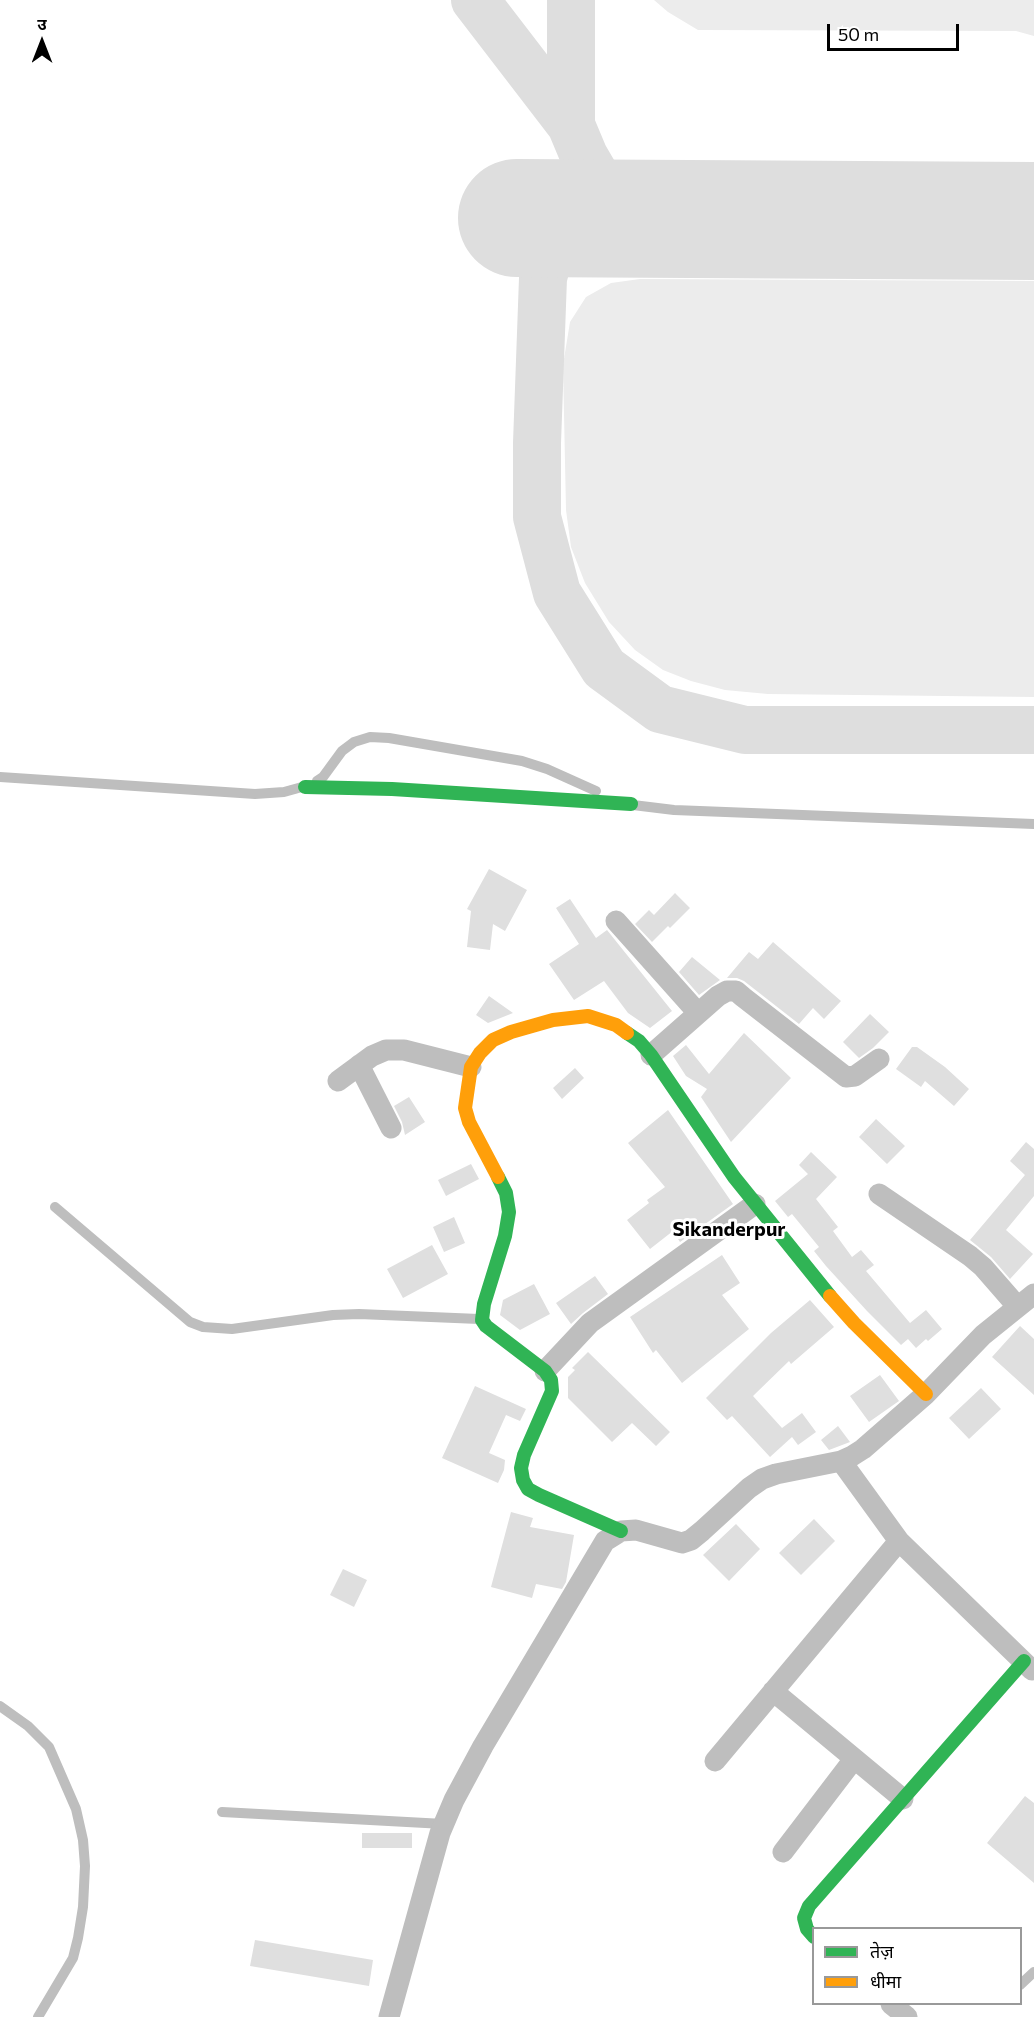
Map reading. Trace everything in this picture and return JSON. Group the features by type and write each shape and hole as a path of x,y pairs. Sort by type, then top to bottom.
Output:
{"street":[{"path":"305,787 392,789 631,804"},
{"path":"616,921 698,1013"},
{"path":"651,1054 718,996 727,991 735,991 846,1077 855,1076 879,1059"},
{"path":"926,1394 832,1300 755,1204 651,1054 639,1041 616,1025 588,1017 575,1017 532,1025 493,1040 480,1053 471,1067 465,1093 465,1108 469,1122 506,1193 509,1212 505,1236 484,1304 482,1320 486,1326 545,1371 551,1380 552,1391 524,1455 521,1468 523,1480 528,1489 539,1495 621,1531 636,1530 682,1543 691,1540 762,1479 841,1461 863,1449 926,1394 983,1335 1034,1294"},
{"path":"338,1081 359,1065 386,1050 404,1050 471,1067"},
{"path":"359,1065 391,1128"},
{"path":"879,1194 970,1256 983,1267 1017,1306"},
{"path":"545,1371 590,1323 755,1204"},
{"path":"812,1936 807,1929 804,1918 809,1906 903,1799 1029,1667 899,1541 841,1461"},
{"path":"389,2017 444,1824 454,1800 483,1746 605,1541 621,1531"},
{"path":"715,1761 899,1541"},
{"path":"773,1691 903,1799"},
{"path":"783,1852 854,1759"},
{"path":"892,2005 907,2017"}],"lane":[{"path":"0,777 255,794 284,792 305,787 323,777 342,752 354,742 370,737 389,738 522,761 547,769 608,797 631,804 674,810 1034,824"},
{"path":"56,1207 190,1322 203,1328 232,1329 333,1315 359,1314 482,1320"},
{"path":"0,1706 28,1726 49,1747 76,1809 83,1840 85,1866 83,1907 73,1958 38,2017"},
{"path":"222,1812 444,1824"},
{"path":"1022,1983 1034,1972"}],"shaded area":[{"path":"654,0 1034,0 1034,36 1016,31 698,30 668,12"},
{"path":"640,279 1034,281 1034,697 768,694 725,690 691,681 663,670 635,650 609,622 585,583 571,547 566,510 563,365 570,322 586,297 611,283"}],"building":[{"path":"489,869 527,890 505,931 493,924 490,950 467,947 471,911 467,909"},
{"path":"675,893 690,908 652,942 635,924 649,910 654,915"},
{"path":"570,899 596,938 607,930 672,1011 650,1028 628,1013 604,981 574,1000 549,964 579,944 556,908"},
{"path":"773,942 841,1001 824,1019 813,1008 799,1024 744,981 727,978 749,952 758,959"},
{"path":"692,957 720,980 699,995 679,972"},
{"path":"489,996 513,1013 488,1023 476,1015"},
{"path":"870,1014 889,1032 859,1058 843,1042"},
{"path":"744,1033 791,1078 731,1142 701,1097 707,1089 686,1076 673,1056 686,1045 709,1074"},
{"path":"912,1047 917,1047 945,1067 969,1089 954,1106 925,1081 921,1087 896,1069"},
{"path":"575,1068 584,1078 562,1099 553,1088"},
{"path":"409,1097 425,1122 405,1135 402,1122 394,1106"},
{"path":"668,1110 733,1204 680,1242 673,1231 650,1249 627,1220 649,1203 647,1200 665,1187 628,1143"},
{"path":"876,1119 905,1146 887,1164 859,1137"},
{"path":"1026,1142 1034,1149 1034,1196 1006,1230 1033,1254 1010,1279 991,1257 970,1240 1025,1175 1010,1161"},
{"path":"811,1152 837,1177 816,1199 838,1227 833,1231 852,1257 861,1250 874,1265 866,1271 910,1323 926,1310 942,1329 916,1348 908,1339 901,1345 867,1311 814,1251 819,1247 792,1214 788,1217 775,1201 808,1174 799,1165"},
{"path":"471,1164 479,1179 446,1196 438,1180"},
{"path":"454,1217 465,1243 444,1252 433,1227"},
{"path":"432,1245 448,1274 403,1298 387,1269"},
{"path":"722,1255 740,1283 722,1295 749,1329 682,1383 656,1350 653,1353 630,1317"},
{"path":"595,1276 608,1294 571,1324 556,1303"},
{"path":"534,1284 550,1314 520,1330 500,1315 503,1300"},
{"path":"810,1300 834,1327 791,1364 789,1361 753,1396 782,1428 802,1413 816,1432 798,1445 792,1437 770,1457 732,1416 727,1420 706,1398 771,1333"},
{"path":"1020,1326 1034,1339 1034,1395 992,1357"},
{"path":"588,1352 670,1432 656,1446 632,1423 612,1442 568,1398 568,1377 575,1370 572,1368"},
{"path":"880,1375 899,1401 869,1422 850,1396"},
{"path":"475,1386 526,1409 520,1421 506,1415 489,1453 505,1460 504,1470 498,1483 442,1458"},
{"path":"981,1388 1001,1409 969,1439 949,1418"},
{"path":"838,1426 850,1442 829,1450 821,1440"},
{"path":"511,1512 533,1518 530,1527 574,1535 566,1582 562,1589 536,1584 532,1598 491,1587"},
{"path":"814,1519 835,1541 801,1575 779,1553"},
{"path":"736,1524 760,1549 729,1581 703,1555"},
{"path":"343,1569 367,1580 354,1607 330,1595"},
{"path":"1025,1796 1034,1803 1034,1883 987,1843"},
{"path":"362,1833 412,1833 412,1848 362,1848"},
{"path":"255,1940 373,1960 369,1986 250,1966"}],"taxiway":[{"path":"475,0 571,125"},
{"path":"571,0 571,125 584,156 598,180 618,197 649,211 687,219"},
{"path":"617,219 589,224 566,238 549,255 543,278 537,443 537,517 557,593 604,668 660,709 745,730 1034,730"}],"runway":[{"path":"517,218 1034,221"}],"traffic: fast":[{"path":"305,787 392,789 631,804"},
{"path":"627,1033 639,1041 651,1055 734,1177 830,1296"},
{"path":"498,1177 506,1193 509,1212 505,1236 484,1304 482,1320 486,1326 545,1371 551,1380 552,1391 524,1455 521,1468 523,1480 528,1489 539,1495 621,1531"},
{"path":"812,1935 807,1929 804,1918 809,1906 1024,1661"}],"traffic: slow":[{"path":"498,1177 469,1122 465,1108 471,1067 480,1053 493,1040 511,1032 553,1020 588,1016 616,1025 627,1033"},
{"path":"830,1296 926,1394"}],"district":[{"name":"Sikanderpur","path":"729,1229"}]}
